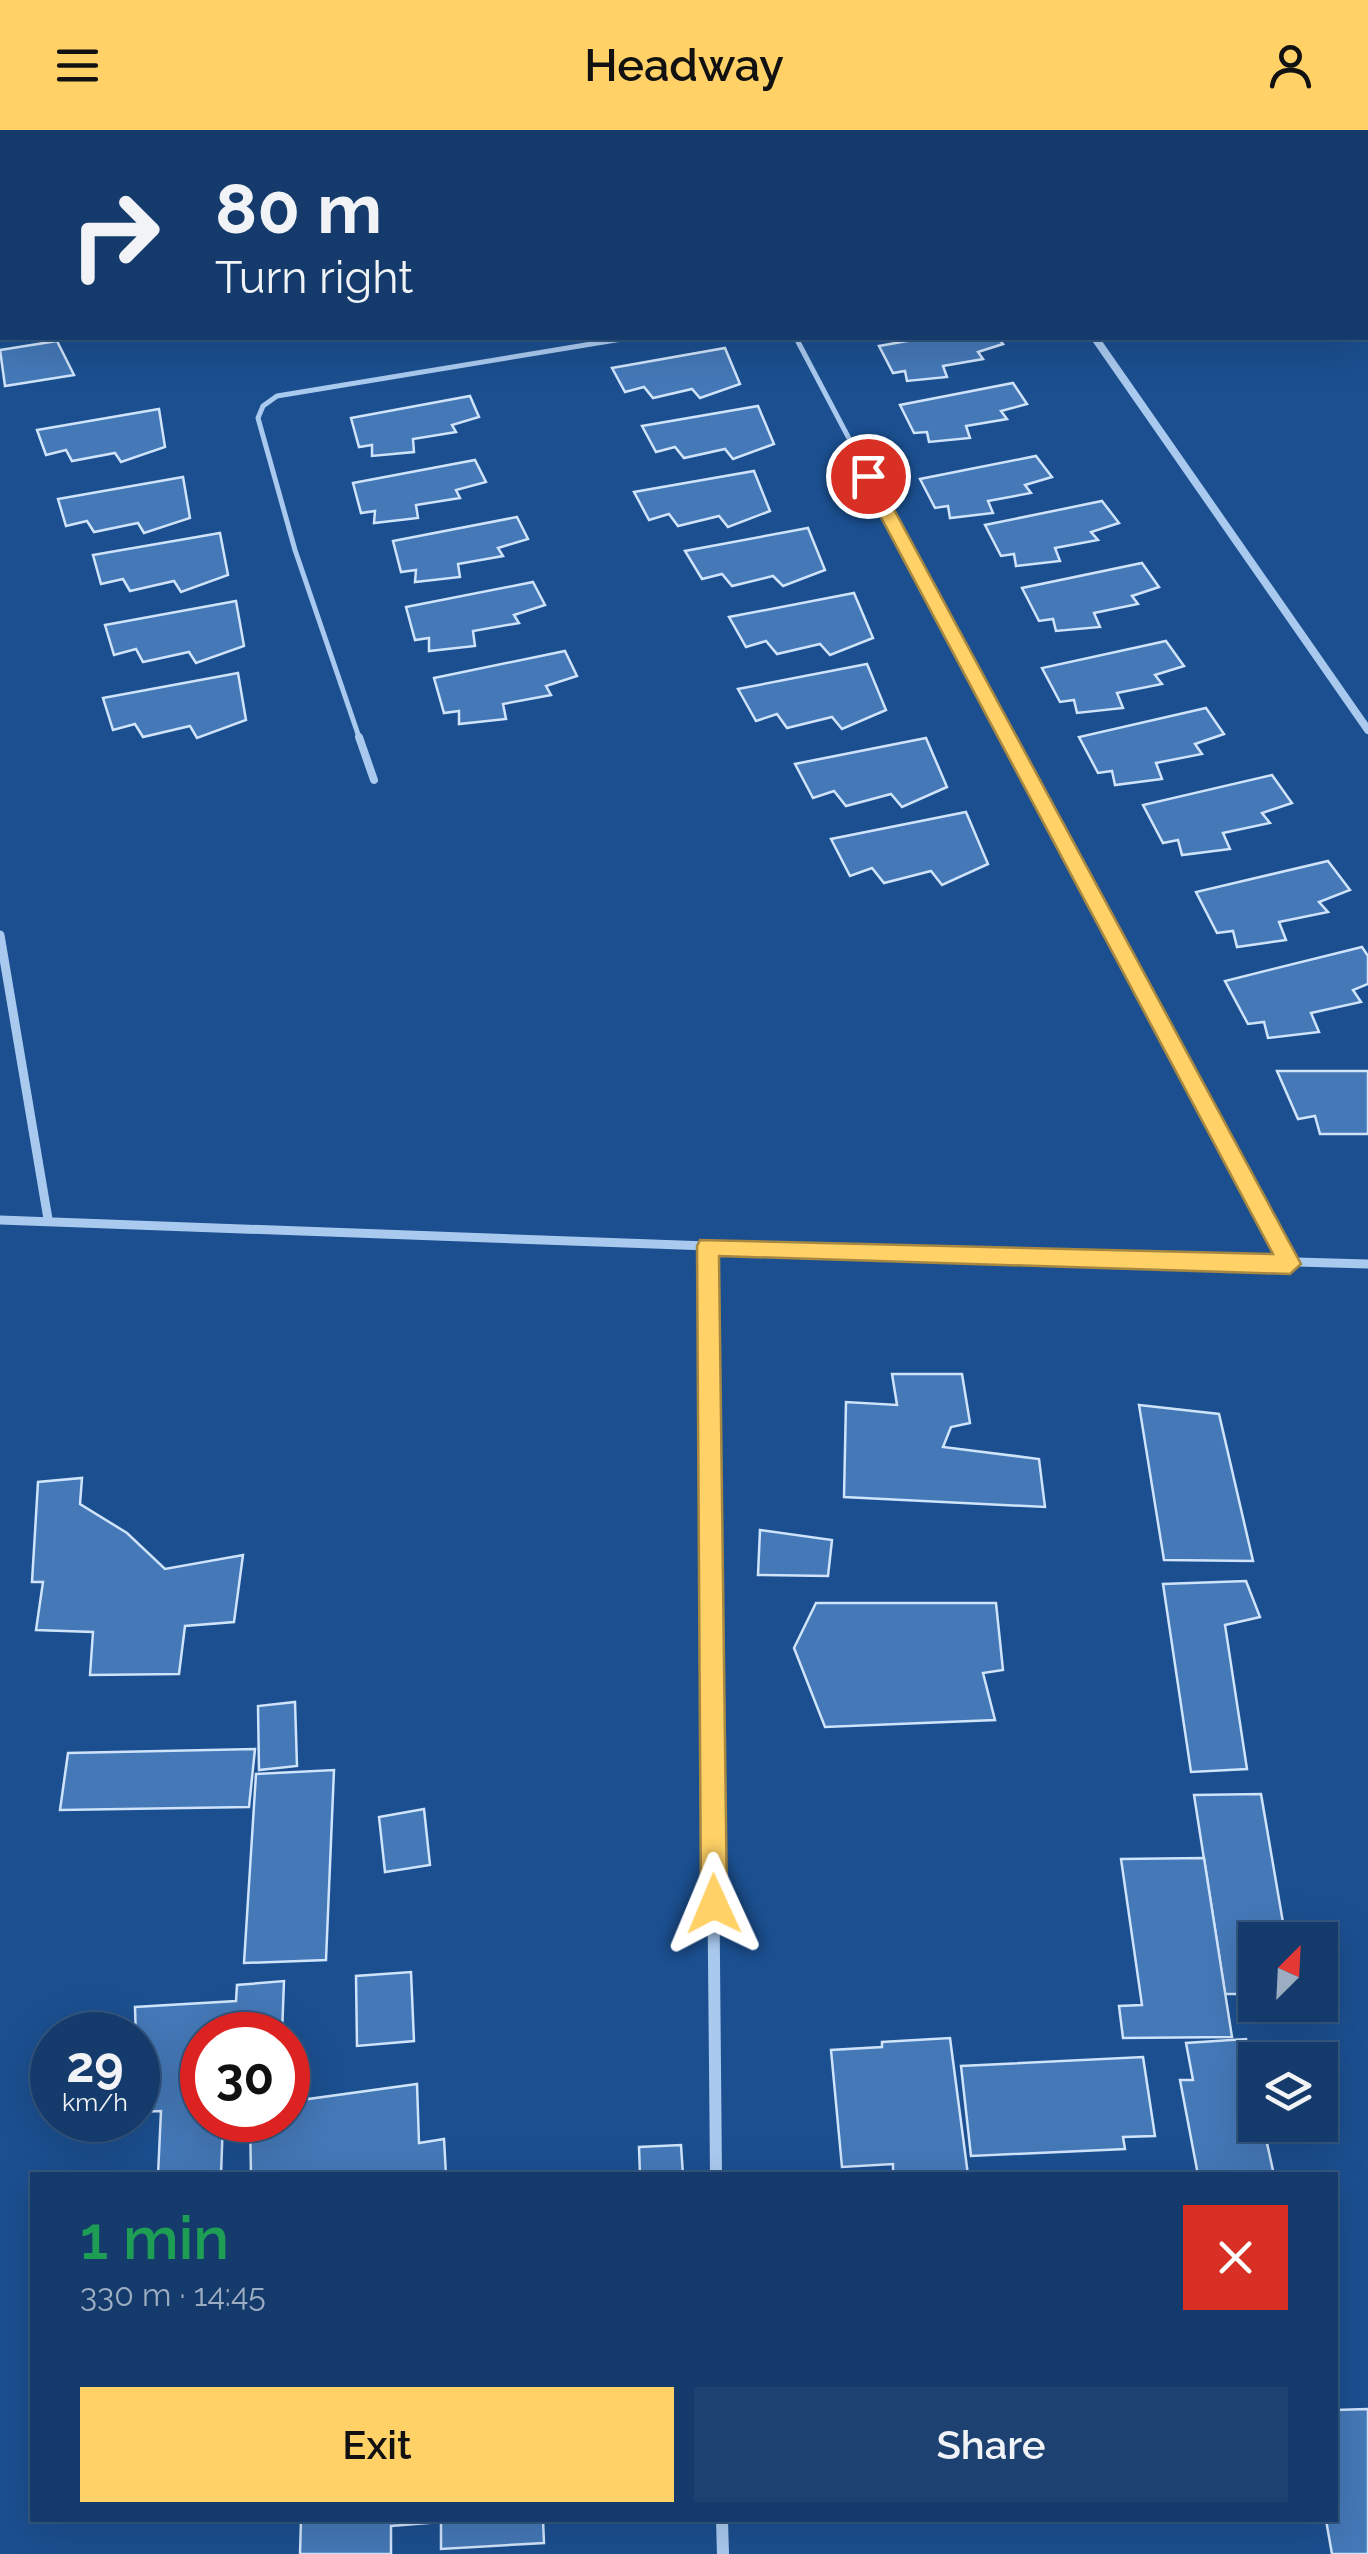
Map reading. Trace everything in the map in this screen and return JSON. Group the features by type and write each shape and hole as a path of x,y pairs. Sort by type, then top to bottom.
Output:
{"street":[{"path":"1097,340 1368,730"},
{"path":"0,935 48,1219"},
{"path":"0,1220 708,1246 1368,1264"},
{"path":"708,1246 716,2172"},
{"path":"722,2522 723,2554"}],"lane":[{"path":"374,780 294,550 258,418 262,406 277,396 616,340"},
{"path":"797,340 1290,1264"}],"building":[{"path":"913,340 1000,340 1003,344 978,352 983,359 943,366 947,377 907,381 905,371 893,373 879,346"},
{"path":"57,341 74,375 5,386 0,350"},
{"path":"725,348 740,384 700,398 692,389 653,398 644,387 625,392 612,368"},
{"path":"1013,383 1027,404 1001,411 1007,419 966,426 970,438 929,442 927,432 914,433 900,405"},
{"path":"470,396 479,417 452,425 456,432 413,439 414,452 372,456 372,445 359,447 351,418"},
{"path":"758,406 774,444 733,459 725,449 684,458 675,447 656,452 642,426"},
{"path":"159,409 165,447 121,462 115,453 72,461 66,450 46,455 37,430"},
{"path":"1036,456 1052,477 1025,485 1031,493 988,501 993,513 950,518 948,506 935,508 920,479"},
{"path":"475,460 486,482 456,490 460,498 416,505 418,518 374,523 375,511 361,513 353,483"},
{"path":"754,471 770,511 728,527 719,516 678,526 669,514 649,520 634,492"},
{"path":"183,477 190,518 144,533 138,523 94,532 87,521 66,526 58,499"},
{"path":"1102,501 1119,523 1091,532 1098,540 1055,548 1060,561 1016,566 1014,554 1001,556 985,525"},
{"path":"517,517 528,539 498,548 503,556 458,564 460,577 415,582 416,570 401,572 393,541"},
{"path":"808,528 825,570 783,586 773,576 732,586 722,574 702,579 685,551"},
{"path":"220,533 228,575 181,592 174,581 130,591 123,579 101,584 93,555"},
{"path":"1142,563 1159,587 1132,596 1138,604 1094,613 1100,627 1056,631 1053,619 1039,621 1022,588"},
{"path":"533,582 545,605 514,615 519,623 473,631 475,646 429,651 429,638 415,640 406,607"},
{"path":"854,593 873,638 830,655 820,644 777,654 766,641 746,647 729,617"},
{"path":"236,601 244,646 196,663 189,652 143,662 136,649 114,655 105,625"},
{"path":"1166,641 1184,666 1155,675 1162,684 1117,693 1123,708 1077,713 1074,700 1060,702 1042,668"},
{"path":"565,651 577,676 546,686 551,695 503,704 506,719 459,724 459,711 444,713 434,678"},
{"path":"867,664 886,710 842,729 832,717 787,728 777,714 756,721 738,689"},
{"path":"238,673 246,720 197,738 190,726 143,737 135,724 113,730 103,698"},
{"path":"1206,708 1224,734 1195,744 1202,754 1156,763 1162,779 1115,785 1112,771 1098,773 1079,737"},
{"path":"926,738 947,787 902,807 891,794 846,806 834,791 813,798 795,764"},
{"path":"1272,775 1292,803 1262,813 1270,823 1223,833 1230,849 1182,855 1178,840 1163,843 1143,805"},
{"path":"966,812 988,864 942,885 931,871 884,883 872,868 850,876 831,839"},
{"path":"1328,861 1350,890 1319,902 1328,912 1279,922 1286,940 1237,947 1233,931 1217,933 1196,892"},
{"path":"1362,947 1368,956 1368,984 1353,990 1361,1002 1311,1013 1319,1032 1268,1038 1264,1022 1248,1024 1225,981"},
{"path":"1277,1071 1368,1071 1368,1134 1320,1134 1315,1116 1298,1119"},
{"path":"892,1374 962,1374 970,1423 951,1427 943,1447 1039,1459 1045,1507 844,1497 846,1402 897,1405"},
{"path":"1139,1405 1219,1414 1253,1561 1164,1560"},
{"path":"82,1478 80,1504 127,1533 165,1569 243,1555 234,1622 185,1626 179,1674 90,1675 93,1632 36,1630 43,1582 32,1582 38,1482"},
{"path":"760,1530 832,1540 828,1576 758,1575"},
{"path":"1246,1581 1260,1617 1225,1625 1247,1769 1191,1772 1163,1584"},
{"path":"816,1603 996,1603 1003,1670 983,1673 995,1720 825,1727 794,1648"},
{"path":"295,1702 297,1766 259,1770 258,1706"},
{"path":"255,1749 249,1807 60,1810 68,1753"},
{"path":"334,1770 326,1960 244,1963 256,1774"},
{"path":"1261,1794 1283,1922 1238,1922 1238,1994 1225,1994 1194,1795"},
{"path":"424,1809 430,1865 385,1872 379,1817"},
{"path":"1204,1858 1232,2037 1123,2038 1119,2006 1142,2005 1121,1859"},
{"path":"411,1972 414,2041 357,2046 356,1976"},
{"path":"284,1981 283,2012 180,2012 180,2142 222,2142 221,2172 158,2172 160,2012 135,2012 135,2007 236,2001 237,1985"},
{"path":"950,2038 968,2172 893,2172 893,2164 842,2167 831,2050 882,2047 882,2042"},
{"path":"1246,2039 1247,2042 1238,2042 1238,2142 1267,2142 1273,2172 1197,2172 1180,2080 1193,2080 1186,2043"},
{"path":"1143,2057 1155,2136 1123,2137 1125,2149 971,2156 961,2066"},
{"path":"417,2084 419,2143 444,2139 446,2172 251,2172 250,2142 310,2142 310,2099"},
{"path":"681,2145 683,2172 640,2172 639,2147"},
{"path":"1368,2409 1368,2554 1332,2554 1326,2522 1338,2522 1338,2410"},
{"path":"301,2522 441,2522 391,2526 391,2554 300,2554"},
{"path":"441,2522 543,2522 544,2543 441,2549"}],"route":[{"path":"714,1904 708,1246 1290,1264 868,476"}]}
